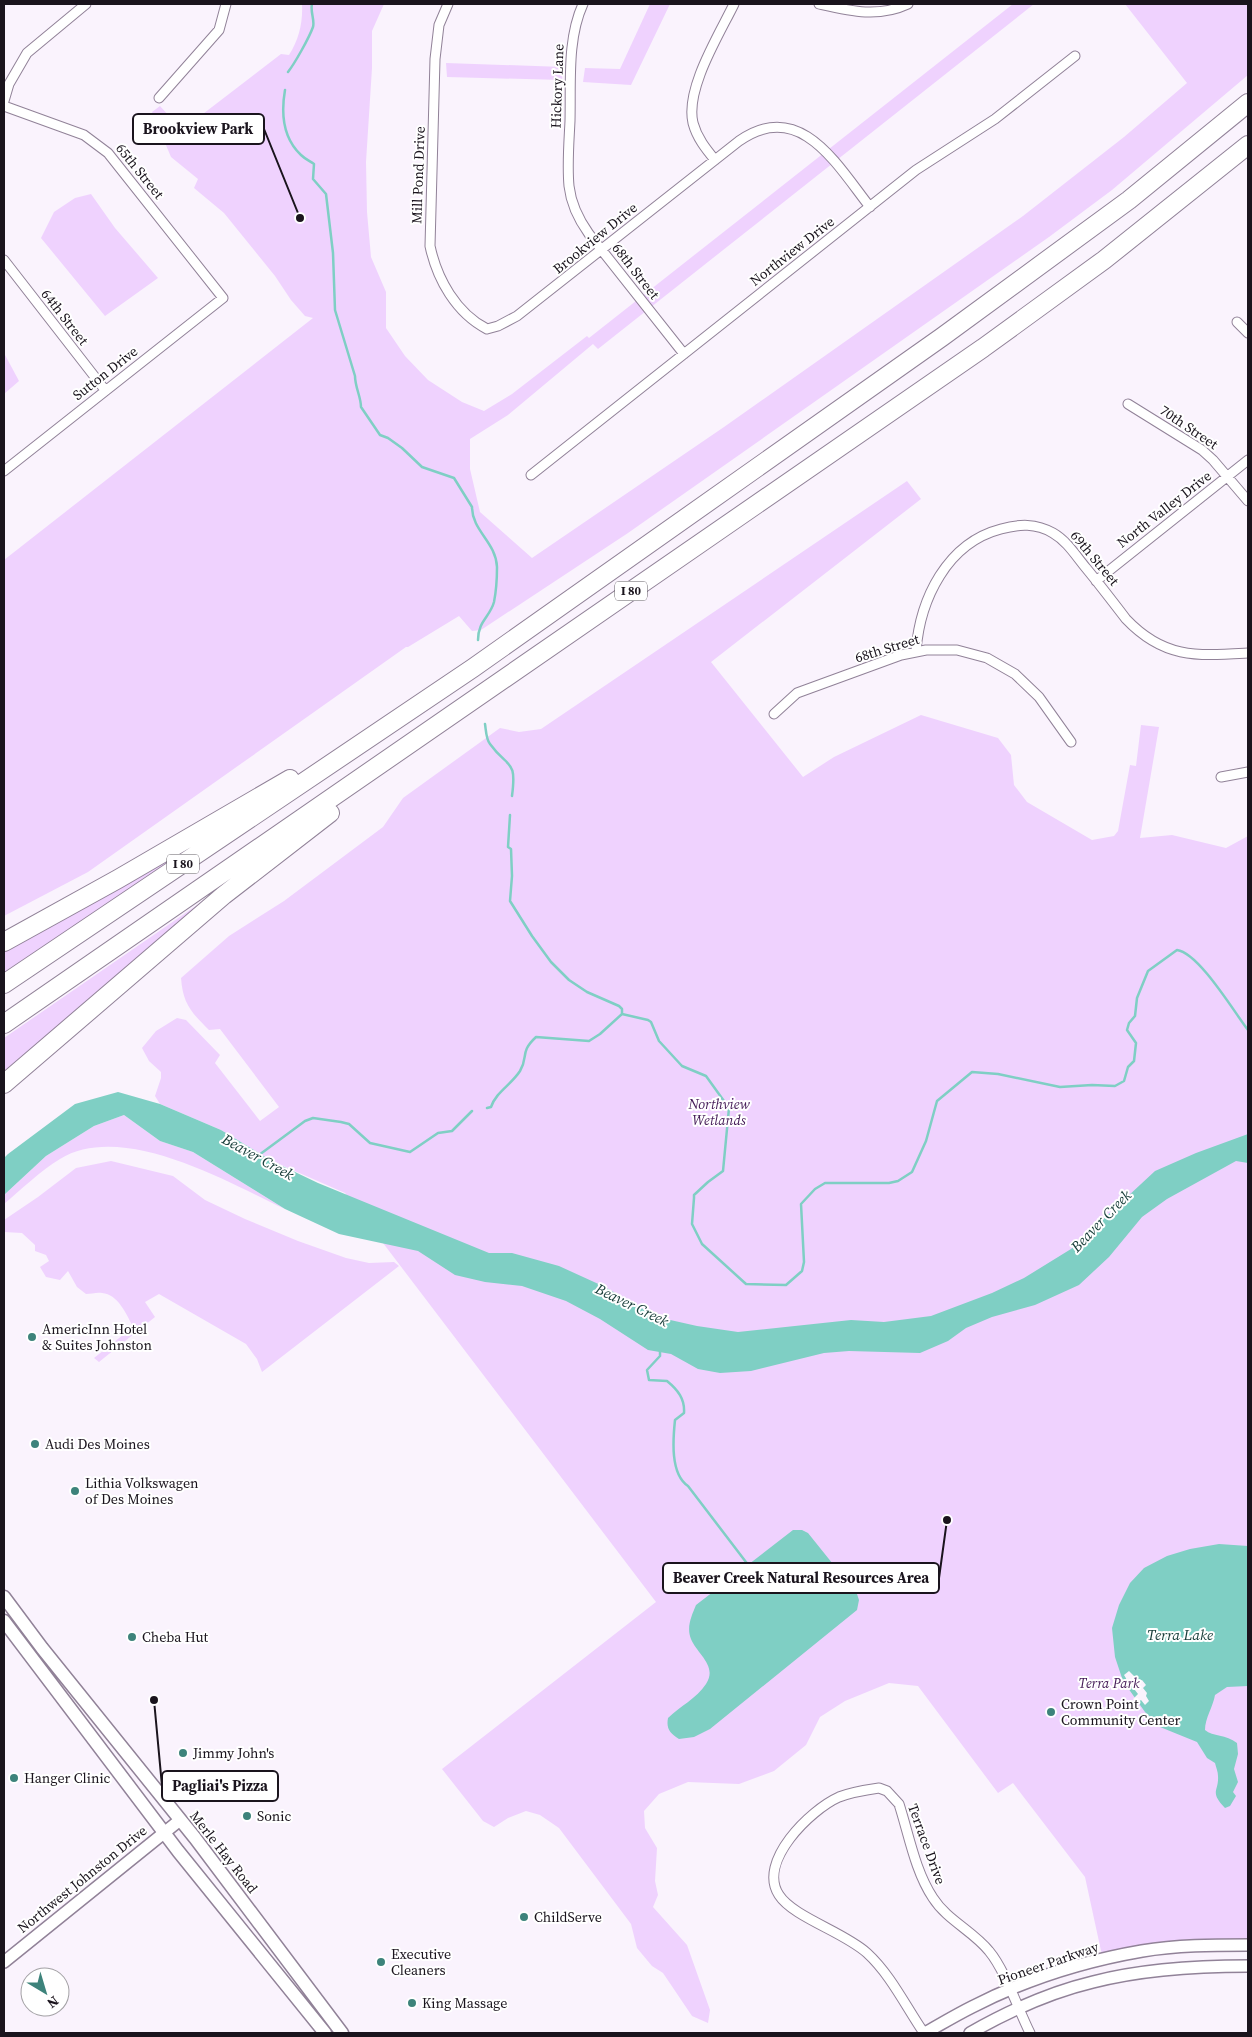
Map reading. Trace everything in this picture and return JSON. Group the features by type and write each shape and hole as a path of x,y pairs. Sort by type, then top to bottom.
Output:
{"highway":[{"name":"I 80","path":"4,984 481,662 973,315 1129,200 1248,103"},
{"name":"I 80","path":"4,1024 983,348 1104,260 1248,145"},
{"path":"4,1084 224,895 474,700"},
{"path":"4,942 118,879 326,758 362,743"}],"main road":[{"name":"Merle Hay Road","path":"4,1597 42,1648 180,1820 342,2033"},
{"path":"4,1621 164,1832 325,2033"}],"street":[{"path":"4,101 12,78 27,52 86,4"},
{"path":"159,98 219,30 226,4"},
{"name":"Mill Pond Drive","path":"448,4 439,25 435,59 430,246 437,273 444,286 464,314 473,322 487,329"},
{"name":"Hickory Lane","path":"568,171 572,45 576,18 582,4"},
{"path":"715,160 697,134 693,123 692,101 698,80 734,4"},
{"path":"819,4 850,11 878,13 908,4"},
{"name":"Northview Drive","path":"531,475 870,206 938,155 995,119 1075,56"},
{"name":"65th Street","path":"4,106 84,135 108,153 223,298"},
{"name":"Brookview Drive","path":"487,329 498,326 517,316 739,141 753,133 776,128 788,129 809,136 826,151 870,206"},
{"name":"68th Street","path":"568,171 570,192 576,213 583,225 684,354"},
{"name":"64th Street","path":"4,260 105,390"},
{"name":"Sutton Drive","path":"4,471 223,298"},
{"path":"1236,322 1248,333"},
{"name":"70th Street","path":"1128,404 1202,450 1228,476 1248,501"},
{"name":"North Valley Drive","path":"1096,581 1248,460"},
{"name":"69th Street","path":"916,651 920,623 925,606 942,573 964,546 992,531 1021,525 1032,525 1053,533 1069,547 1137,630 1161,646 1202,656 1248,653"},
{"name":"68th Street","path":"774,714 797,693 901,655 916,651 957,650 980,656 1016,674 1034,691 1071,742"},
{"path":"1221,777 1248,772"},
{"name":"Terrace Drive","path":"925,2033 887,1976 866,1952 846,1938 790,1907 777,1892 773,1882 774,1865 785,1846 819,1809 838,1798 858,1791 879,1788 895,1798 924,1881 932,1897 950,1918 988,1950 999,1964 1030,2033"},
{"name":"Northwest Johnston Drive","path":"4,1962 180,1820"},
{"name":"Pioneer Parkway","path":"925,2033 973,2006 1010,1990 1086,1963 1142,1951 1199,1945 1248,1945"},
{"path":"970,2033 1018,2009 1093,1982 1146,1972 1202,1966 1248,1966"}],"green space":[{"path":"302,4 384,4 372,31 372,68 366,162 367,212 371,257 386,292 386,328 405,356 428,380 462,402 484,411 512,394 587,336 589,338 1013,4 1034,4 598,349 593,344 508,415 470,439 470,469 480,512 532,558 724,427 1023,216 1124,137 1187,83 1125,4 1248,4 1248,75 1112,190 1049,237 628,533 481,630 472,631 459,616 406,647 88,872 4,916 4,560 313,318 305,316 291,300 275,276 224,213 194,188 198,179 171,157 152,112 160,106 182,130 281,54 289,55 300,31"},
{"path":"650,4 670,4 631,85 583,82 585,68 620,69"},
{"path":"446,63 563,67 562,80 447,77"},
{"path":"91,194 115,228 158,278 105,316 41,238 54,212 75,198"},
{"path":"4,353 19,381 4,394"},
{"name":"Northview Wetlands","path":"907,481 921,499 711,662 803,777 834,757 921,715 998,738 1011,755 1014,785 1027,802 1092,840 1114,836 1118,831 1130,765 1136,766 1141,725 1159,727 1140,838 1172,835 1226,848 1248,836 1248,1945 1103,1960 1085,1877 1013,1783 998,1793 918,1686 889,1683 845,1701 820,1717 806,1745 774,1771 739,1784 688,1782 659,1794 644,1811 645,1828 657,1848 655,1881 658,1895 653,1907 687,1945 710,2010 708,2023 692,2016 663,1973 652,1966 637,1948 631,1924 559,1828 540,1815 526,1811 508,1818 494,1827 483,1821 442,1769 656,1602 345,1193 272,1161 221,1130 160,1104 155,1096 161,1072 149,1061 142,1048 156,1031 177,1018 186,1020 220,1055 215,1063 260,1121 279,1107 220,1029 209,1030 189,1007 184,995 181,978 229,936 284,901 383,827 403,798 500,728 519,732 541,729"},
{"path":"188,845 191,848 4,976 4,950"},
{"path":"216,892 4,1074 4,1038"},
{"path":"124,1115 160,1141 193,1152 285,1209 205,1171 144,1151 114,1147 85,1149 60,1159 4,1204 4,1195 46,1156 94,1126"},
{"path":"111,1161 173,1176 205,1200 298,1241 346,1258 369,1263 394,1262 399,1266 262,1372 257,1359 246,1344 159,1294 145,1302 155,1317 99,1362 94,1358 133,1327 121,1306 108,1294 86,1294 77,1287 68,1271 60,1280 46,1277 40,1267 49,1261 46,1255 35,1251 35,1245 22,1233 4,1232 4,1220 76,1168"}],"water":[{"name":"Beaver Creek","path":"118,1092 160,1104 221,1130 272,1161 318,1183 489,1253 512,1253 559,1266 605,1287 657,1317 697,1326 738,1332 851,1320 884,1322 931,1316 992,1293 1024,1278 1071,1249 1155,1171 1196,1153 1248,1134 1248,1163 1236,1161 1167,1199 1142,1217 1109,1257 1079,1285 1035,1305 992,1317 966,1328 948,1341 920,1353 849,1351 824,1353 751,1371 720,1373 698,1369 671,1354 648,1350 600,1319 566,1301 522,1286 485,1282 455,1275 418,1251 339,1234 285,1209 193,1152 160,1141 124,1115 94,1126 46,1156 4,1195 4,1158 8,1154 75,1104"},
{"path":"793,1530 802,1530 808,1533 857,1594 859,1600 857,1610 710,1729 694,1737 679,1739 669,1730 668,1718 698,1694 706,1684 710,1671 690,1635 690,1621 696,1605"},
{"name":"Terra Lake","path":"1219,1544 1248,1546 1248,1686 1227,1687 1215,1695 1205,1726 1205,1730 1208,1732 1237,1743 1238,1754 1234,1769 1238,1782 1233,1792 1236,1796 1230,1806 1225,1808 1216,1795 1218,1776 1215,1763 1207,1758 1197,1742 1160,1727 1145,1712 1123,1681 1115,1657 1112,1628 1119,1605 1130,1583 1144,1568 1167,1556 1190,1549"}],"pier":[{"path":"1129,1671 1146,1685 1143,1688 1147,1693 1146,1696 1149,1701 1145,1705 1141,1700 1136,1704 1133,1699 1138,1694 1131,1685 1125,1688 1122,1683 1127,1680 1124,1675"}],"waterway":[{"path":"288,72 302,50 313,27 312,4"},
{"path":"285,90 283,107 285,125 290,141 303,156 314,164 313,179 326,194 333,253 335,310 355,376 361,407 380,435 402,448 422,467 454,478 472,507 476,523 496,558 497,575 494,602 480,628 478,640"},
{"path":"485,724 489,742 512,769 512,796"},
{"path":"510,815 508,847 511,849 512,876 510,901 551,962 569,980 587,992 619,1006 622,1009 622,1014"},
{"path":"487,1108 491,1107 496,1097 520,1071 526,1051 536,1037 589,1041 600,1034 622,1014 648,1020 651,1022 659,1041 682,1066 706,1076 729,1108 723,1171 694,1195 692,1224 702,1244 746,1284 786,1285 802,1271 804,1262 801,1204 815,1189 825,1183 889,1183 898,1181 912,1172 926,1141 937,1101 972,1072 998,1074 1060,1087 1115,1086 1124,1081 1128,1067 1134,1061 1136,1043 1127,1030 1129,1023 1135,1016 1137,998 1148,971 1177,950 1195,961 1205,972 1248,1030"},
{"name":"Beaver Creek","path":"259,1155 305,1121 313,1118 349,1124 370,1143 410,1152 438,1133 452,1131 472,1111"},
{"path":"660,1351 660,1356 647,1370 649,1380 667,1381 682,1399 684,1413 675,1420 673,1446 678,1473 749,1566"}],"place":[{"name":"Brookview Park","path":"300,218"},
{"name":"AmericInn Hotel & Suites Johnston","path":"32,1337"},
{"name":"Audi Des Moines","path":"35,1444"},
{"name":"Lithia Volkswagen of Des Moines","path":"75,1491"},
{"name":"Beaver Creek Natural Resources Area","path":"947,1520"},
{"name":"Cheba Hut","path":"132,1637"},
{"name":"Pagliai's Pizza","path":"154,1700"},
{"name":"Crown Point Community Center","path":"1051,1712"},
{"name":"Jimmy John's","path":"183,1753"},
{"name":"Hanger Clinic","path":"14,1778"},
{"name":"Sonic","path":"247,1816"},
{"name":"ChildServe","path":"524,1917"},
{"name":"Executive Cleaners","path":"381,1962"},
{"name":"King Massage","path":"412,2003"}],"park label":[{"name":"Terra Park","path":"1109,1683"}]}
